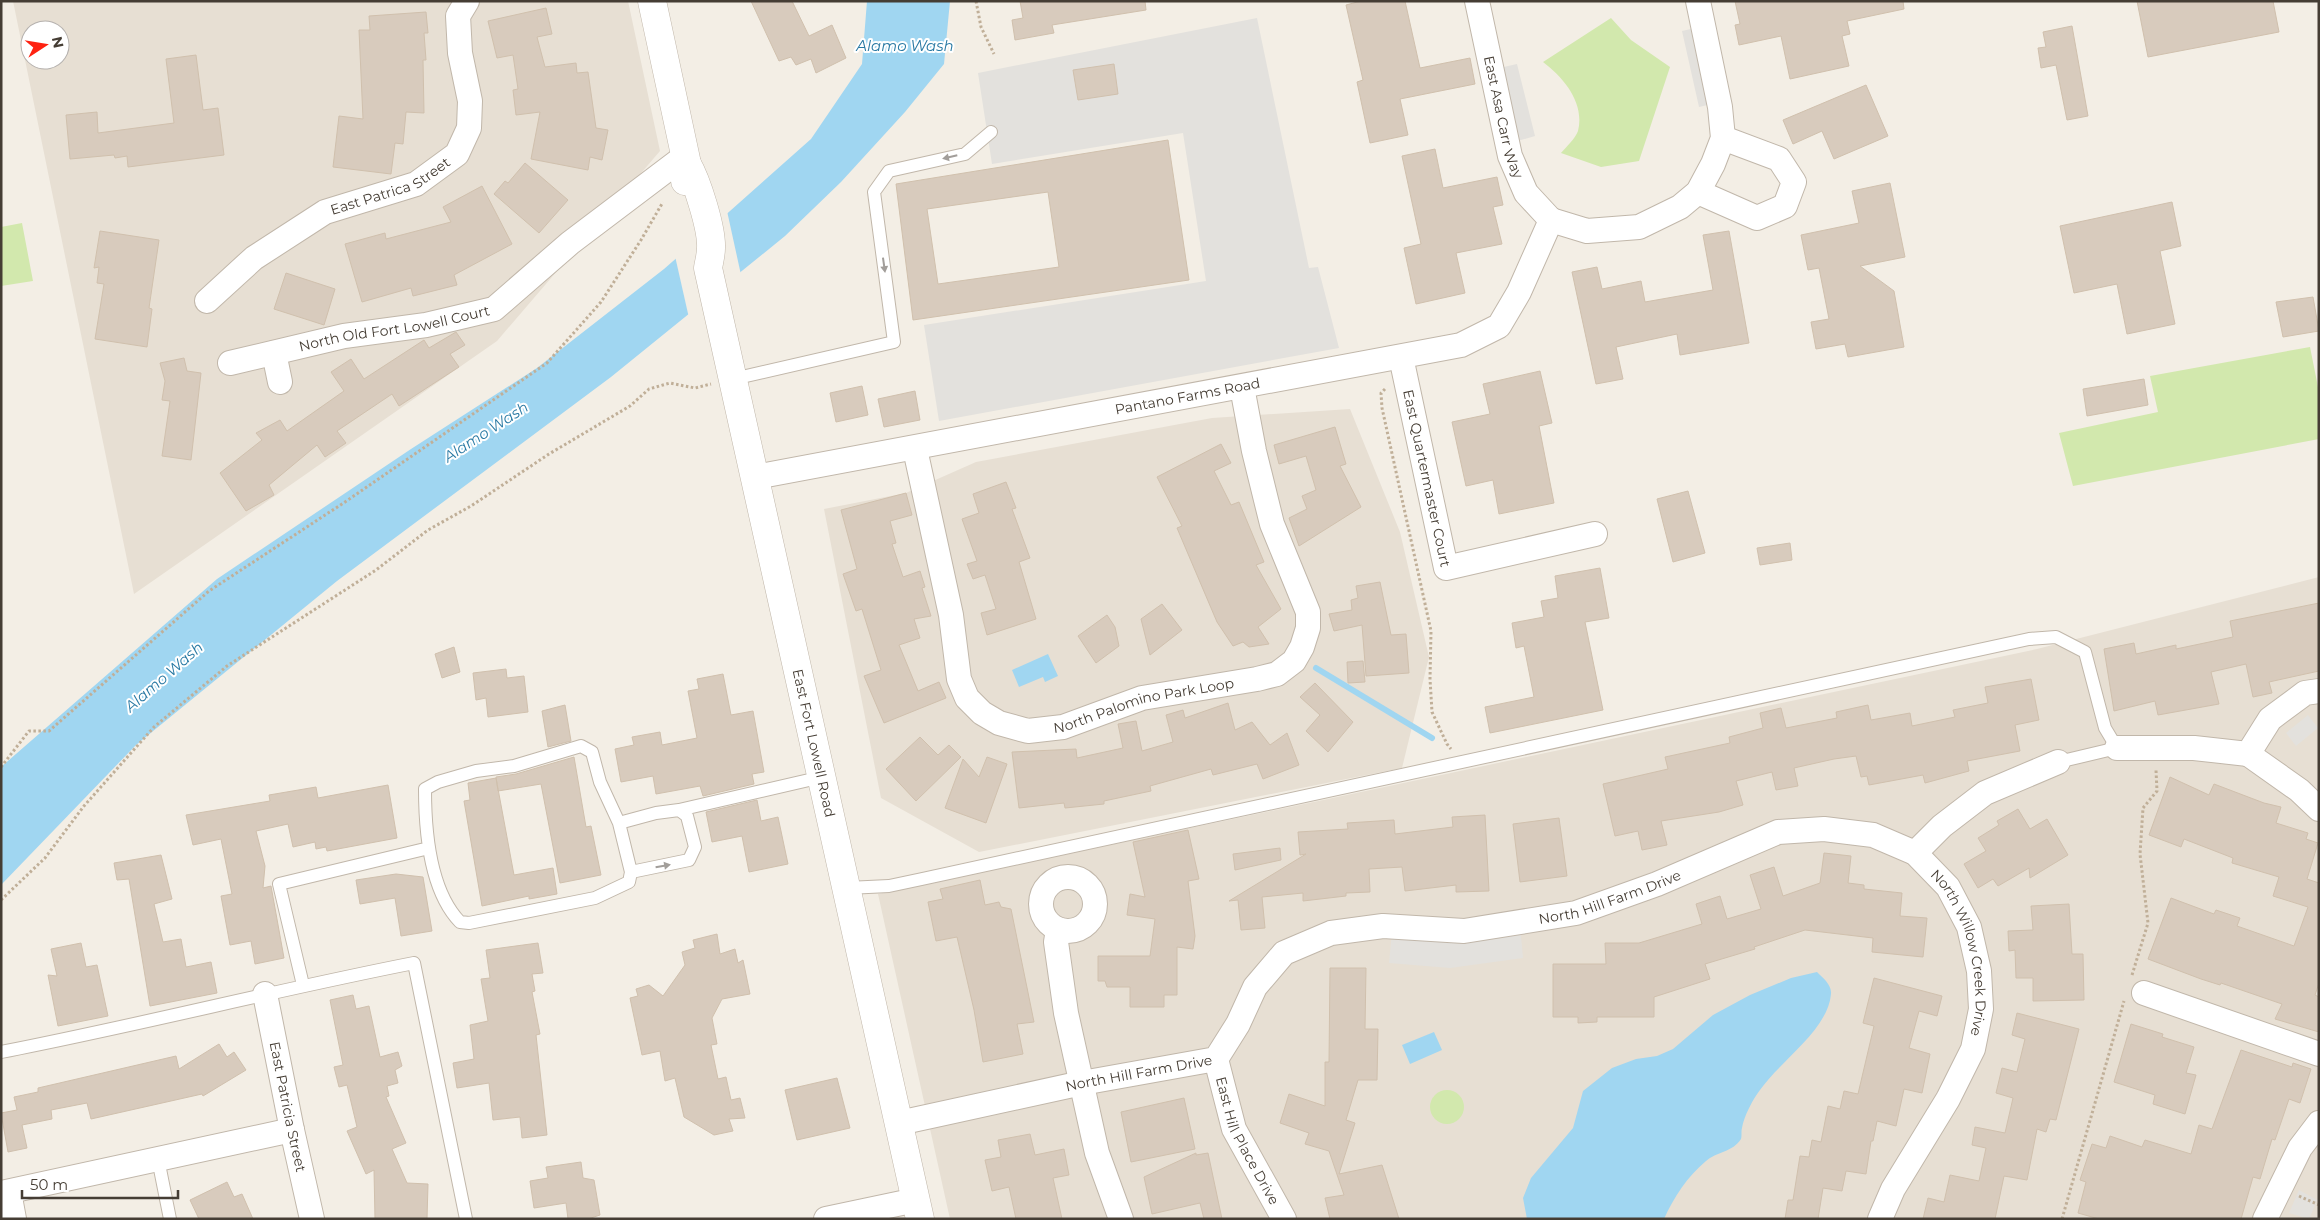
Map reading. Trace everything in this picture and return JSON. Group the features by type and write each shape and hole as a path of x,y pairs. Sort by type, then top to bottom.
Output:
{"street":[{"name":"East Fort Lowell Road","path":"652,1 686,160 696,179 700,258 708,268 722,321 733,379 918,1209"},
{"name":"East Asa Carr Way","path":"1477,1 1510,156 1526,193 1551,220"},
{"path":"1551,220 1587,231 1639,227 1680,208 1698,192 1713,164 1723,138 1720,107 1698,1"},
{"name":"East Patrica Street","path":"207,301 254,258 325,212 416,184 458,154 468,128 470,102 460,53 462,9"},
{"path":"1698,192 1757,218 1785,206 1794,182 1779,159 1723,138"},
{"name":"North Old Fort Lowell Court","path":"230,363 344,336 426,325 494,309 570,243 686,160"},
{"name":"Pantano Farms Road","path":"755,477 915,449 1401,358 1461,345 1499,326 1519,292 1551,220"},
{"path":"274,353 280,382"},
{"name":"East Quartermaster Court","path":"1401,358 1446,568 1594,534"},
{"name":"North Palomino Park Loop","path":"915,449 951,615 959,679 967,698 982,713 999,723 1028,731 1064,727 1142,698 1277,674 1294,661 1302,647 1308,628 1308,612 1272,524 1254,452 1242,387"},
{"path":"2248,754 2270,719 2306,693 2319,691"},
{"path":"2117,748 2194,748 2248,754 2299,790 2319,809"},
{"path":"1915,853 1942,826 1985,793 2058,762"},
{"name":"North Hill Farm Drive","path":"899,1123 1082,1083 1216,1059 1238,1024 1256,987 1284,953 1331,933 1383,926 1464,932 1576,913 1657,884 1778,832 1824,829 1874,835 1915,853"},
{"name":"North Willow Creek Drive","path":"1880,1219 1892,1189 1948,1100 1973,1049 1981,1009 1979,971 1969,927 1948,887 1915,853"},
{"path":"1058,930 1056,942 1066,1013 1096,1153 1121,1219"},
{"path":"2133,990 2319,1054"},
{"name":"East Patricia Street","path":"265,994 312,1219"},
{"name":"East Hill Place Drive","path":"1216,1059 1234,1129 1284,1219"},
{"path":"2265,1219 2300,1148 2319,1123"},
{"path":"14,1219 5,1193 292,1130"},
{"path":"826,1219 918,1209"}],"lane":[{"path":"733,379 894,342 874,192 889,171 965,154 991,132"},
{"path":"846,888 889,886 913,881 2029,639 2056,637 2085,652 2105,728 2117,748 2058,762"},
{"path":"581,746 592,752 603,790 619,822 631,872 630,882 595,898 469,923 460,922 450,910 443,895 430,848 425,813 425,789 438,782 476,771 514,766 581,746"},
{"path":"619,822 656,812 679,810 822,777"},
{"path":"631,872 689,860 695,847 687,816 679,810"},
{"path":"303,985 279,884 430,848"},
{"path":"1,1052 96,1034 303,985 414,963 466,1219"},
{"path":"158,1160 170,1219"}],"path":[{"path":"976,1 982,27 994,54"},
{"path":"1,767 29,731 49,731 209,591 369,486 547,363 601,302 641,240 666,196"},
{"path":"1401,358 1393,380 1381,393 1382,408 1431,632 1430,679 1432,712 1446,744 1463,762"},
{"path":"1,900 45,858 84,806 154,727 227,666 376,570 428,530 471,506 549,454 630,406 649,389 670,383 695,388 733,379"},
{"path":"2062,1219 2133,990 2148,923 2140,854 2143,808 2157,791 2155,765"}],"shaded area":[{"path":"13,1 628,1 660,151 497,341 134,594 27,70 70,70 70,20 20,20 20,35"},
{"path":"1257,18 1309,268 1318,267 1339,348 939,421 924,325 1206,281 1183,133 992,164 978,73"},
{"path":"1695,28 1712,104 1699,107 1682,31"},
{"path":"1517,64 1535,136 1514,142 1495,69"},
{"path":"1350,409 1400,532 1429,657 1402,768 979,852 881,798 824,509 906,493 976,462 1212,418"},
{"path":"2319,577 2319,1219 950,1219 878,894 2037,649"},
{"path":"2308,715 2318,728 2296,746 2286,733"},
{"path":"1520,926 1523,958 1450,968 1389,963 1392,932"},
{"path":"2299,1190 2317,1200 2309,1219 2289,1213"}],"green space":[{"path":"1611,18 1631,40 1670,67 1639,161 1601,167 1561,153 1573,140 1578,131 1578,111 1576,101 1565,83 1543,62"},
{"path":"22,223 33,281 1,286 1,227"},
{"path":"2310,347 2319,392 2319,439 2073,486 2059,433 2158,412 2150,376"},
{"path":"1447,1090 1454,1091 1459,1095 1463,1100 1463,1114 1459,1119 1454,1123 1447,1124 1440,1123 1435,1119 1431,1114 1430,1107 1431,1100 1435,1095 1440,1091"}],"water":[{"name":"Alamo Wash","path":"867,1 950,1 944,64 905,112 841,182 785,236 611,377 337,581 136,745 1,885 1,767 217,579 411,449 537,368 664,269 712,227 811,139 862,64"},
{"path":"1048,654 1058,676 1045,682 1043,677 1019,687 1012,670"},
{"path":"1817,972 1827,982 1831,991 1828,1007 1821,1020 1802,1045 1757,1094 1743,1123 1741,1139 1738,1143 1734,1147 1710,1158 1699,1167 1682,1188 1664,1219 1527,1219 1523,1198 1531,1178 1573,1128 1583,1091 1612,1068 1636,1059 1657,1056 1673,1049 1713,1015 1750,995 1791,978"},
{"path":"1434,1032 1442,1050 1410,1064 1402,1045"}],"pier":[{"path":"727,211 741,275 689,318 675,256"}],"building":[{"path":"751,1 792,1 809,36 832,25 846,58 816,73 811,59 796,65 791,57 779,61"},
{"path":"1020,1 1145,1 1146,10 1052,25 1054,33 1015,40 1012,20 1023,18"},
{"path":"1361,1 1405,1 1420,68 1470,58 1475,84 1400,99 1408,135 1370,143 1357,82 1363,80 1346,5"},
{"path":"1735,1 1903,1 1904,9 1847,21 1850,34 1842,36 1849,66 1790,79 1781,36 1739,45 1735,25 1740,24"},
{"path":"2137,1 2273,1 2279,32 2148,57"},
{"path":"546,8 552,34 537,37 545,67 576,63 577,73 588,72 596,128 608,130 602,160 590,157 588,170 531,159 540,112 516,115 513,90 518,89 513,55 497,58 488,21"},
{"path":"426,12 428,33 424,33 426,60 423,60 424,113 406,112 403,144 395,143 391,174 333,167 339,116 363,119 359,30 370,30 369,16"},
{"path":"2072,26 2088,116 2067,120 2056,65 2041,68 2038,48 2046,47 2043,32"},
{"path":"196,55 203,110 218,108 224,155 128,167 127,156 115,158 114,155 70,159 66,115 97,112 98,133 174,123 166,59"},
{"path":"1114,64 1118,94 1078,100 1073,70"},
{"path":"1866,85 1888,136 1834,159 1822,131 1793,144 1783,120"},
{"path":"1168,140 1189,280 913,320 896,184","holes":["1048,192 1059,267 938,284 927,209"]},
{"path":"1435,149 1443,188 1497,177 1503,205 1493,207 1502,244 1456,253 1465,293 1416,304 1404,248 1421,244 1402,156"},
{"path":"525,163 568,200 539,233 494,194 505,181 508,183"},
{"path":"1890,183 1905,257 1860,266 1894,291 1904,347 1848,357 1845,344 1816,349 1811,322 1829,319 1819,268 1808,270 1801,235 1859,223 1852,191"},
{"path":"482,186 512,244 454,275 457,285 413,296 411,288 362,302 345,244 385,233 386,239 451,222 443,207"},
{"path":"2172,202 2181,246 2160,251 2175,324 2127,334 2117,284 2074,293 2060,226"},
{"path":"100,231 159,240 149,308 152,309 147,347 95,339 104,284 97,283 99,267 94,268"},
{"path":"1729,231 1749,343 1680,355 1677,334 1616,347 1623,379 1596,384 1572,272 1597,267 1602,289 1641,281 1645,302 1713,290 1703,235"},
{"path":"286,273 335,289 324,325 274,309"},
{"path":"2313,297 2319,331 2283,337 2276,302"},
{"path":"456,332 465,345 450,354 459,367 399,406 392,394 337,431 346,443 325,457 317,445 269,485 274,495 246,511 220,473 262,440 256,433 280,420 287,431 344,391 331,372 351,359 364,379 424,340 429,348"},
{"path":"184,358 187,371 201,373 191,460 162,456 170,401 162,400 165,381 160,363"},
{"path":"1540,371 1552,423 1539,426 1554,503 1499,514 1493,480 1466,486 1452,422 1490,414 1483,384"},
{"path":"2144,379 2148,405 2087,416 2083,389"},
{"path":"862,386 868,415 836,422 830,393"},
{"path":"915,391 920,420 884,427 878,399"},
{"path":"1335,427 1346,464 1340,466 1361,507 1299,546 1289,518 1307,509 1302,496 1316,490 1306,456 1279,464 1274,445"},
{"path":"1221,444 1231,463 1214,471 1231,505 1239,502 1264,562 1256,565 1281,609 1258,627 1269,644 1249,647 1243,642 1233,646 1217,622 1177,528 1182,526 1157,477"},
{"path":"1006,482 1016,508 1012,509 1030,558 1019,562 1036,619 987,635 981,613 996,609 985,575 973,579 967,564 977,561 962,519 979,513 973,494"},
{"path":"1688,491 1705,553 1673,562 1657,499"},
{"path":"906,493 912,515 890,521 896,543 892,544 903,577 920,571 925,587 922,588 931,616 914,619 920,638 899,645 918,691 939,682 946,698 884,723 864,676 881,670 862,609 856,611 843,574 857,569 841,510"},
{"path":"1790,543 1792,560 1760,565 1757,548"},
{"path":"1600,568 1609,618 1585,622 1603,710 1490,733 1485,707 1534,697 1524,646 1516,648 1512,623 1544,617 1541,601 1558,598 1555,576"},
{"path":"1380,582 1391,635 1406,634 1409,673 1366,676 1362,625 1334,631 1329,614 1352,610 1351,600 1358,598 1356,586"},
{"path":"2319,603 2319,671 2269,682 2272,693 2253,697 2246,664 2211,672 2219,704 2158,715 2155,701 2114,711 2104,649 2134,643 2136,654 2176,645 2176,649 2233,637 2230,621"},
{"path":"1162,604 1182,630 1150,655 1141,619"},
{"path":"1107,615 1115,627 1119,646 1096,663 1078,636"},
{"path":"454,647 460,672 442,678 435,654"},
{"path":"1363,661 1365,682 1348,683 1347,662"},
{"path":"506,669 507,678 524,676 528,712 488,717 486,698 476,700 473,673"},
{"path":"723,674 731,715 753,711 764,772 752,774 754,784 703,796 700,786 656,794 653,776 621,782 615,749 634,745 632,737 660,732 662,745 697,738 688,691 699,689 697,679"},
{"path":"2031,679 2039,720 2015,725 2020,751 1967,761 1969,771 1925,783 1923,775 1869,785 1867,776 1861,777 1856,756 1834,759 1794,768 1798,786 1776,790 1772,772 1736,781 1743,805 1719,812 1661,821 1667,845 1642,850 1638,831 1615,836 1603,784 1668,769 1665,757 1730,743 1729,737 1763,728 1760,713 1781,708 1786,728 1837,718 1836,712 1868,705 1871,720 1910,713 1912,726 1955,717 1953,710 1988,703 1985,687"},
{"path":"1315,683 1353,722 1328,752 1306,731 1320,715 1300,697"},
{"path":"1228,703 1235,730 1252,722 1270,745 1287,733 1299,765 1263,779 1257,764 1213,775 1211,769 1150,786 1151,791 1104,801 1104,804 1065,808 1064,803 1019,808 1012,752 1076,749 1077,758 1123,748 1118,724 1136,721 1142,751 1173,742 1166,715 1183,710 1185,718"},
{"path":"565,705 571,741 548,747 542,711"},
{"path":"920,737 938,755 949,745 961,757 916,801 886,769"},
{"path":"574,757 586,827 591,826 601,875 560,883 541,784 498,791 496,777 516,774"},
{"path":"987,757 1007,764 986,823 945,808 963,759 979,777"},
{"path":"2170,777 2209,795 2214,784 2264,803 2281,807 2276,823 2308,833 2306,839 2318,843 2307,879 2319,883 2319,983 2315,995 2319,997 2319,1032 2275,1019 2282,1004 2221,983 2220,985 2201,979 2148,959 2171,898 2214,914 2216,910 2240,918 2237,926 2294,946 2308,907 2273,896 2279,877 2232,863 2233,858 2184,839 2181,847 2149,835"},
{"path":"496,778 514,875 553,868 557,894 529,899 529,896 482,906 464,801 470,800 468,783"},
{"path":"388,785 397,838 327,851 326,847 316,849 315,842 293,847 288,824 256,831 265,866 263,888 271,886 284,958 255,964 251,941 230,945 221,896 232,894 221,839 193,845 186,815 270,801 269,795 316,787 318,798"},
{"path":"757,800 761,821 778,817 788,864 749,872 742,836 712,842 706,812"},
{"path":"2018,809 2030,829 2047,819 2068,855 2030,878 2029,868 1998,886 1993,879 1978,888 1964,864 1986,851 1978,838 1999,825 1997,821"},
{"path":"1485,815 1489,891 1456,892 1456,885 1405,891 1402,867 1369,869 1370,892 1346,893 1346,896 1303,901 1303,893 1262,897 1265,928 1241,930 1238,900 1229,901 1306,854 1300,855 1298,832 1348,829 1347,823 1394,820 1395,834 1453,827 1452,817"},
{"path":"1559,818 1567,876 1520,882 1513,824"},
{"path":"1188,830 1199,879 1188,881 1195,936 1193,949 1177,947 1177,995 1164,995 1164,1007 1130,1007 1130,987 1107,987 1105,981 1098,981 1098,956 1150,956 1155,919 1127,915 1130,894 1145,897 1133,842"},
{"path":"1280,848 1281,860 1235,870 1233,854"},
{"path":"1824,853 1851,856 1848,883 1864,885 1864,889 1902,893 1900,916 1927,918 1923,957 1872,952 1873,938 1805,930 1754,947 1755,949 1705,964 1710,979 1654,997 1654,1017 1597,1017 1597,1022 1578,1023 1578,1017 1553,1017 1553,964 1606,964 1605,943 1639,943 1702,924 1696,904 1720,896 1727,919 1761,909 1750,875 1774,867 1783,896 1820,883"},
{"path":"161,855 172,899 154,904 163,942 181,939 186,967 211,962 217,993 150,1006 129,879 117,880 114,863"},
{"path":"396,874 423,877 432,931 401,936 395,898 360,904 356,880"},
{"path":"980,880 985,905 999,902 1001,907 1011,909 1034,1022 1017,1024 1023,1054 983,1062 974,1010 957,937 936,941 928,902 943,899 940,889"},
{"path":"2069,904 2072,954 2083,954 2084,1000 2033,1001 2033,978 2016,978 2015,950 2009,951 2008,931 2033,930 2031,906"},
{"path":"717,934 720,954 735,949 738,963 743,960 750,994 722,999 712,1018 717,1044 711,1045 718,1079 726,1077 731,1100 740,1098 745,1118 729,1119 733,1131 714,1135 684,1117 675,1078 665,1081 660,1051 642,1055 630,998 638,996 636,989 649,985 663,996 685,965 682,952 695,948 693,940"},
{"path":"81,943 86,967 97,965 108,1016 58,1026 48,975 57,976 51,949"},
{"path":"538,943 543,973 532,974 535,991 532,992 540,1034 536,1035 547,1135 522,1138 520,1117 493,1120 489,1083 457,1088 453,1063 474,1059 470,1025 488,1021 481,979 490,978 486,950"},
{"path":"1330,968 1366,968 1365,1029 1378,1029 1377,1080 1358,1080 1346,1120 1355,1123 1339,1174 1382,1165 1399,1219 1330,1219 1325,1198 1344,1195 1329,1151 1305,1144 1309,1133 1280,1123 1289,1094 1325,1106 1325,1062 1329,1062"},
{"path":"1874,978 1942,996 1937,1016 1919,1011 1909,1048 1930,1054 1922,1093 1904,1089 1896,1126 1877,1121 1873,1141 1871,1141 1866,1174 1846,1171 1842,1191 1823,1188 1818,1219 1785,1219 1788,1200 1793,1200 1800,1156 1809,1157 1812,1140 1821,1142 1828,1106 1840,1109 1844,1091 1858,1094 1874,1026 1863,1023"},
{"path":"353,995 356,1009 369,1006 380,1057 398,1052 402,1066 395,1070 398,1083 387,1086 389,1096 386,1097 406,1143 392,1149 407,1183 428,1184 427,1219 375,1219 374,1170 366,1174 347,1131 357,1127 347,1085 339,1087 334,1067 343,1065 330,1000"},
{"path":"2017,1013 2079,1029 2056,1120 2050,1119 2046,1132 2037,1129 2027,1180 2004,1176 1995,1219 1923,1219 1928,1198 1944,1202 1950,1175 1979,1181 1986,1148 1972,1145 1975,1127 2005,1133 2013,1098 1996,1093 2002,1068 2017,1072 2025,1039 2012,1035"},
{"path":"2131,1024 2163,1034 2162,1037 2194,1047 2186,1073 2196,1075 2185,1114 2153,1104 2155,1095 2114,1082"},
{"path":"219,1044 227,1057 234,1052 246,1070 203,1096 202,1094 91,1119 87,1103 51,1110 52,1119 22,1125 27,1148 8,1152 1,1113 17,1110 14,1097 38,1092 38,1088 176,1056 179,1069"},
{"path":"2241,1050 2292,1067 2293,1063 2311,1069 2300,1103 2289,1099 2275,1140 2272,1139 2260,1179 2253,1177 2241,1219 2099,1219 2078,1213 2086,1182 2080,1180 2092,1144 2106,1148 2110,1136 2142,1147 2145,1140 2191,1154 2199,1125 2212,1129"},
{"path":"837,1078 850,1128 797,1140 785,1090"},
{"path":"1184,1098 1195,1149 1131,1162 1121,1112"},
{"path":"1030,1134 1035,1155 1064,1149 1069,1175 1053,1178 1062,1219 1016,1219 1009,1187 992,1191 985,1160 1001,1157 998,1140"},
{"path":"1196,1153 1196,1155 1208,1153 1222,1219 1204,1219 1200,1203 1152,1214 1144,1177"},
{"path":"581,1162 583,1178 594,1180 600,1215 588,1219 568,1219 566,1203 534,1208 530,1181 548,1178 546,1167"},
{"path":"227,1182 234,1197 242,1194 253,1219 199,1219 190,1200"}],"waterway":[{"path":"1316,668 1432,738"}]}
